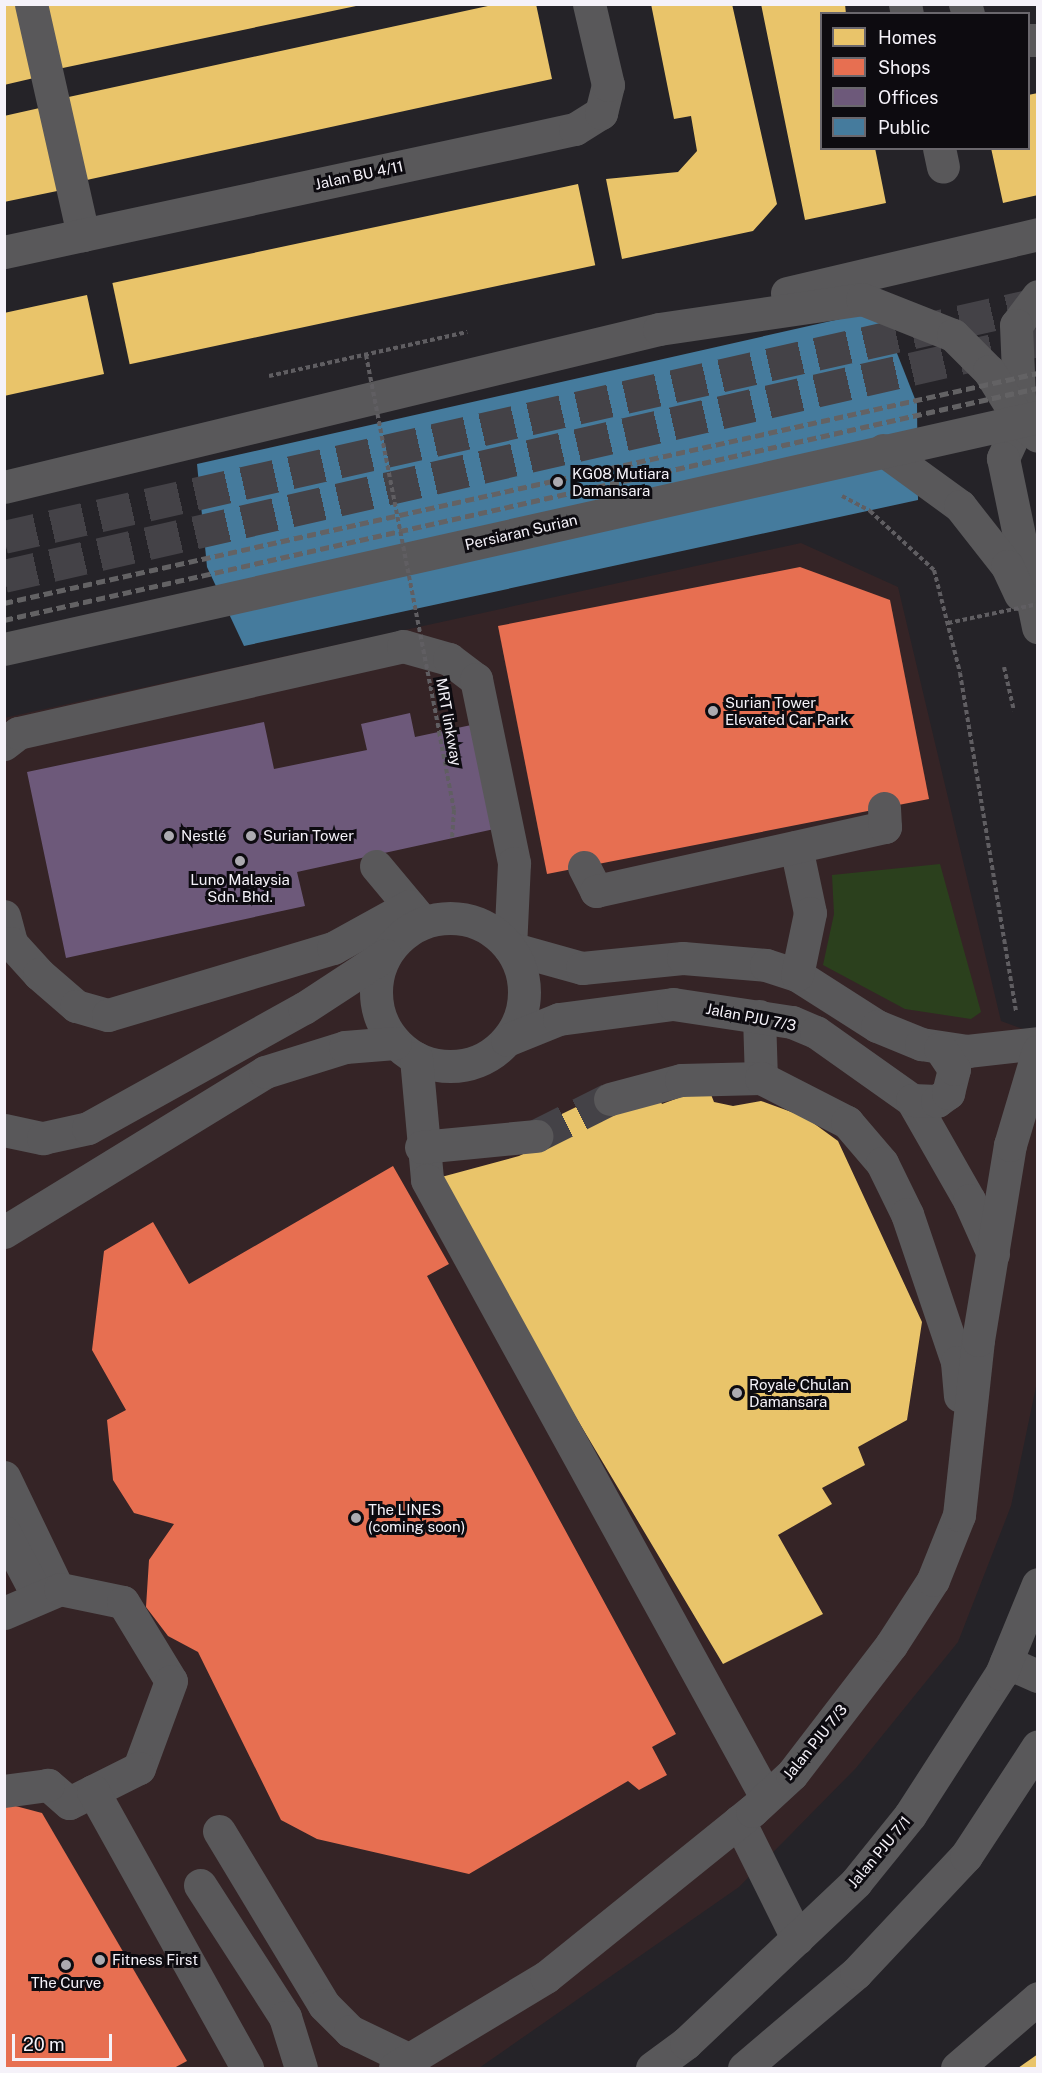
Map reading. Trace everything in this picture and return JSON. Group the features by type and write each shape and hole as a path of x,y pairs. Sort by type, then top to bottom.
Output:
{"street":[{"path":"31,4 83,236"},
{"name":"Jalan BU 4/11","path":"4,252 575,129 601,113 608,85 589,4"},
{"path":"4,487 667,327 832,279 1038,234"},
{"path":"1038,296 1016,325 1032,425 1003,459 1038,627"},
{"path":"667,327 862,299 953,335 989,371 1032,425"},
{"name":"Persiaran Surian","path":"4,649 883,450 1032,425"},
{"path":"883,450 931,480 985,535 1007,566 1038,635"},
{"path":"4,744 18,733 403,646 449,659 476,679 514,863 510,948 522,970 525,994 520,1018 507,1040 464,1065 439,1066 405,1050 345,1047 265,1072 4,1232"},
{"path":"590,879 785,849 884,818"},
{"path":"785,849 787,971"},
{"path":"376,866 416,914"},
{"path":"4,916 11,943 39,974 76,1006 108,1015 333,948 416,914 471,921 510,948 582,968 683,958 787,971 877,1026 940,1048 1031,1047"},
{"path":"4,1130 43,1138 88,1128 304,1008 385,955 416,914"},
{"path":"385,955 376,1000 405,1050 428,1180 766,1797"},
{"name":"Jalan PJU 7/3","path":"507,1040 559,1019 673,1004 759,1016 816,1032 912,1100 969,1200 993,1254"},
{"path":"759,1016 761,1078"},
{"name":"Jalan PJU 7/3","path":"402,2064 546,1977 740,1821 792,1774 884,1654 933,1580 959,1515 993,1254 1010,1146 1031,1047"},
{"path":"912,1100 937,1101 948,1093 954,1069 940,1048"},
{"path":"610,1099 681,1080 761,1078 847,1122 882,1163 907,1214 957,1362 965,1457"},
{"path":"421,1147 536,1136"},
{"path":"4,1477 47,1590"},
{"path":"4,1532 47,1590"},
{"name":"Jalan PJU 7/1","path":"652,2068 686,2043 856,1882 910,1815 1030,1622 1038,1584"},
{"path":"4,1613 47,1590 60,1589 123,1602 171,1682 138,1768 69,1803 48,1785 4,1791"},
{"path":"1006,1662 1038,1676"},
{"path":"966,1856 1038,1746"},
{"path":"744,2068 856,1973 966,1856 1038,1775"},
{"path":"93,1791 248,2068"},
{"path":"740,1821 797,1938"},
{"path":"219,1831 324,2005 350,2031 402,2064"},
{"path":"200,1885 285,2017 301,2068"},
{"path":"957,2068 1038,1998"}],"path":[{"path":"269,376 467,332"},
{"name":"MRT linkway","path":"366,355 454,810 452,839"},
{"path":"870,511 934,570 960,673 1019,1000 1009,1020 1031,1047"},
{"path":"948,623 1038,604"},
{"path":"1004,667 1014,711"}],"shaded area":[{"path":"801,543 898,587 1001,1021 1037,1034 1037,1382 1011,1506 958,1642 856,1768 739,1887 479,2068 5,2068 4,718"}],"green space":[{"path":"940,864 981,1012 971,1019 905,1009 823,965 834,914 832,875"}],"building: Homes":[{"path":"4,4 17,4 34,78 4,85"},
{"path":"44,4 356,4 356,6 58,69"},
{"path":"497,4 536,4 552,79 82,181 64,98"},
{"path":"651,4 732,4 777,204 753,231 622,259 606,179 678,172 697,151 691,116 674,119"},
{"path":"761,4 845,4 846,12 820,12 820,150 875,150 886,203 805,220"},
{"path":"1038,93 1038,195 1003,203 991,150 1030,150 1030,95"},
{"path":"44,107 62,190 4,202 4,116"},
{"path":"578,184 595,265 130,364 112,283"},
{"path":"87,295 104,374 4,396 4,313"},
{"name":"Royale Chulan Damansara","path":"708,1087 714,1102 733,1106 761,1101 805,1117 838,1141 922,1322 907,1420 858,1447 865,1465 822,1488 832,1504 778,1535 823,1614 723,1664 434,1179 519,1156 540,1146 533,1128 607,1092 652,1088 662,1104"},
{"path":"1038,2054 1038,2068 1018,2068"}],"building: Shops":[{"name":"Surian Tower Elevated Car Park","path":"800,567 890,600 929,799 547,874 498,626"},
{"name":"The LINES (coming soon)","path":"393,1166 449,1264 427,1276 676,1734 652,1747 667,1775 639,1790 628,1781 469,1874 317,1839 281,1820 198,1652 168,1636 146,1607 149,1560 174,1524 134,1513 113,1480 107,1420 126,1410 92,1350 104,1251 153,1222 189,1284"},
{"name":"The Curve","path":"4,1803 42,1813 187,2061 174,2068 4,2068"}],"building: Offices":[{"name":"Surian Tower","path":"410,713 415,737 476,724 499,828 297,872 305,906 66,958 27,772 264,722 274,769 367,750 361,724"}],"building: Public":[{"name":"KG08 Mutiara Damansara","path":"880,310 917,404 918,500 244,646 207,567 197,464"}],"tunnel":[{"path":"4,537 1038,304"},
{"path":"4,576 1038,340"},
{"path":"536,1136 610,1099"}],"railway":[{"path":"4,603 1038,373"},
{"path":"4,620 1038,388"}],"place":[{"name":"KG08 Mutiara Damansara","path":"558,482"},
{"name":"Surian Tower Elevated Car Park","path":"713,711"},
{"name":"Nestlé","path":"169,836"},
{"name":"Surian Tower","path":"251,836"},
{"name":"Luno Malaysia Sdn. Bhd.","path":"240,861"},
{"name":"Royale Chulan Damansara","path":"737,1393"},
{"name":"The LINES (coming soon)","path":"356,1518"},
{"name":"Fitness First","path":"100,1960"},
{"name":"The Curve","path":"66,1965"}]}
